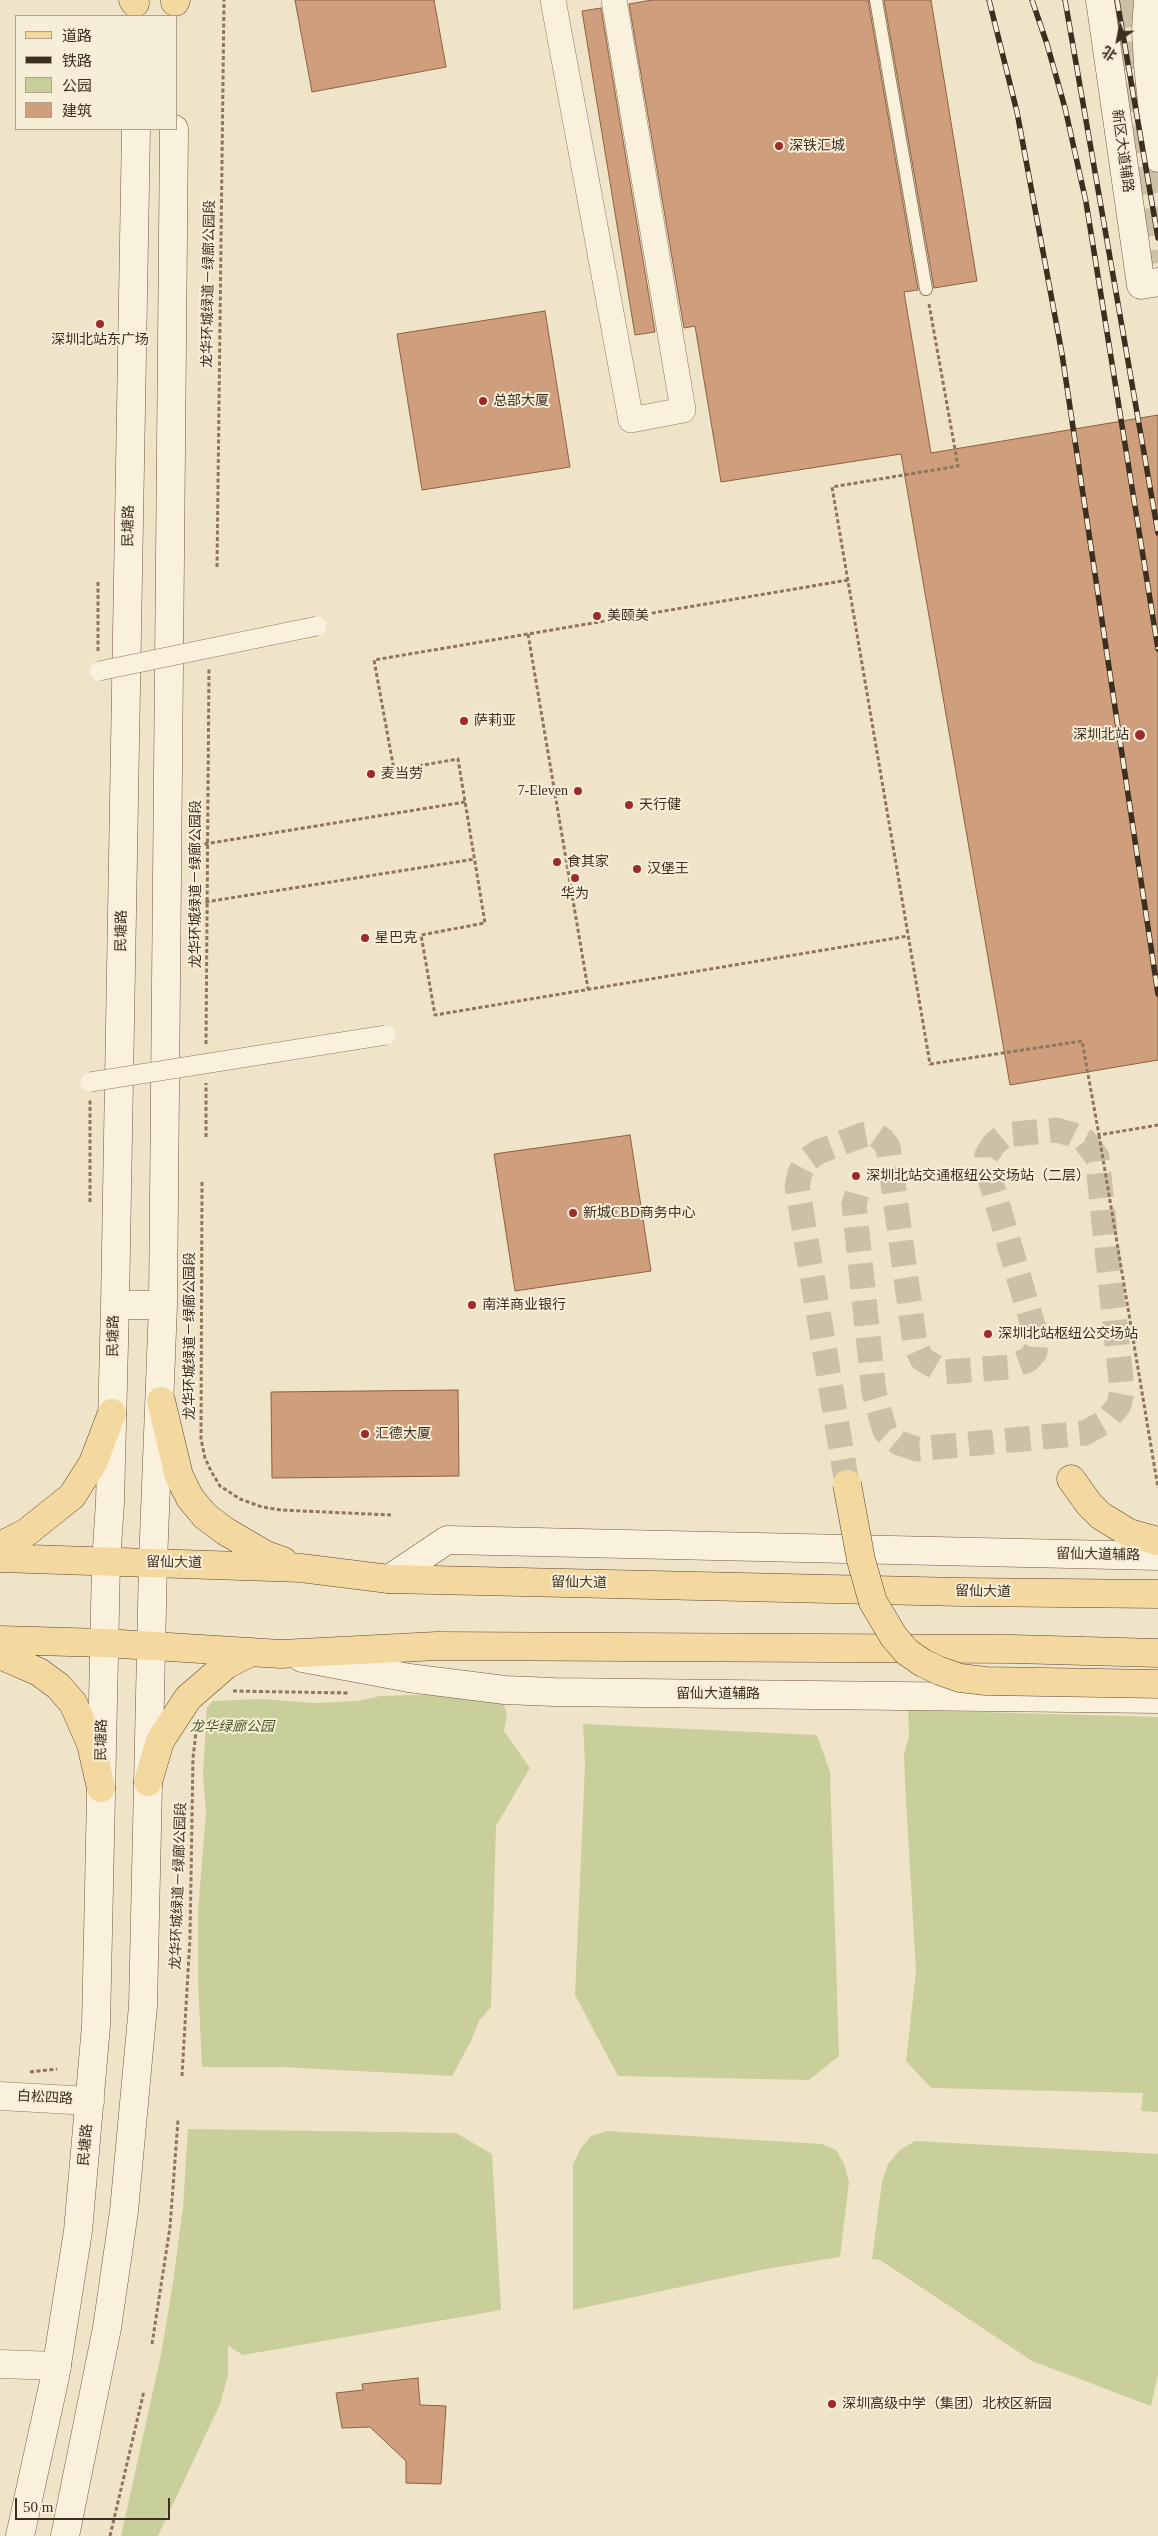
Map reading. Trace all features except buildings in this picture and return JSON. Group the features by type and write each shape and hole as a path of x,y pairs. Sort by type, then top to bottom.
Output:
{"main road":[{"name":"新区大道辅路","path":"1100,0 1141,284 1158,282"},
{"path":"1148,0 1146,30 1148,65 1158,158"},
{"name":"民塘路","path":"20,2536 57,2366 78,2230 96,2026 106,1563 115,1305 136,130"},
{"path":"65,2536 107,2328 124,2211 143,2006 153,1563 161,1401 163,1305 174,130"},
{"path":"115,1305 163,1305"},
{"path":"161,1401 178,1476 190,1498 206,1516 225,1531 266,1555 301,1568"},
{"path":"0,1546 45,1519 72,1496 93,1463 112,1413"},
{"path":"1071,1479 1089,1504 1101,1516 1129,1533 1158,1541"},
{"path":"847,1484 861,1560 873,1602 894,1637 907,1652 923,1663 960,1678 986,1681 1158,1684"},
{"name":"留仙大道辅路","path":"389,1579 448,1540 1158,1556"},
{"name":"留仙大道","path":"0,1558 301,1568 389,1579 962,1592 1158,1594"},
{"path":"0,1640 151,1645 281,1654 437,1646 962,1649 1158,1653"},
{"path":"148,1782 160,1741 188,1698 226,1664 251,1652"},
{"path":"0,1654 39,1672 58,1686 73,1703 91,1744 101,1788"},
{"name":"留仙大道辅路","path":"281,1654 409,1678 505,1690 1158,1699"},
{"name":"白松四路","path":"0,2096 90,2101"},
{"path":"0,2364 57,2366"}],"street":[{"path":"553,0 631,420 683,410 614,0"},
{"path":"98,671 317,626"},
{"path":"90,1082 386,1035"}],"lane":[{"path":"876,0 926,289"}],"path":[{"name":"龙华环城绿道－绿廊公园段","path":"217,567 224,0"},
{"path":"926,289 958,466 832,486 930,1064 1082,1041 1158,1488"},
{"path":"848,580 374,660 394,770 458,759 486,924 421,935 435,1015 908,936"},
{"path":"98,582 98,671"},
{"path":"528,634 588,989"},
{"name":"龙华环城绿道－绿廊公园段","path":"206,1049 209,659"},
{"path":"198,845 465,802"},
{"path":"199,903 475,860"},
{"path":"206,1078 206,1137"},
{"path":"90,1082 90,1202"},
{"path":"1099,1135 1158,1125"},
{"name":"龙华环城绿道－绿廊公园段","path":"202,1182 201,1439 205,1458 220,1486 240,1499 262,1507 281,1510 391,1515"},
{"name":"龙华环城绿道－绿廊公园段","path":"182,2076 190,1938 193,1758 196,1728"},
{"path":"152,2344 170,2227 178,2120"},
{"path":"110,2536 144,2391"}],"green space":[{"name":"龙华绿廊公园","path":"444,1694 503,1701 507,1715 504,1731 530,1768 496,1826 491,2007 479,2021 472,2039 452,2076 282,2067 202,2067 198,1981 198,1911 206,1813 203,1773 207,1707 213,1701 261,1699 315,1703 358,1701 380,1696"},
{"path":"908,1710 1158,1717 1158,2112 1141,2111 1143,2093 931,2088 906,2061 916,1971 904,1754 909,1737"},
{"path":"583,1724 817,1735 830,1772 839,2056 809,2080 618,2076 575,1995 585,1764"},
{"path":"188,2129 456,2133 492,2154 501,2310 243,2355 228,2346 228,2375 220,2404 158,2536 121,2536 161,2355 173,2283 183,2207"},
{"path":"607,2131 822,2144 836,2150 844,2164 849,2182 840,2257 760,2270 573,2310 573,2164 581,2148 591,2136"},
{"path":"915,2141 1158,2154 1158,2374 1151,2406 1032,2361 880,2260 872,2259 882,2182 888,2164 900,2150"}],"tunnel":[{"path":"1122,0 1158,263"},
{"path":"847,1484 797,1186 800,1173 807,1160 818,1152 862,1135 873,1133 883,1140 888,1147 915,1344 922,1359 944,1372 1009,1367 1028,1360 1035,1352 1036,1336 988,1172 987,1155 994,1144 1005,1135 1056,1130 1071,1134 1085,1141 1097,1157 1122,1389 1119,1405 1106,1421 1085,1433 917,1449 899,1443 885,1431 874,1393 854,1204 857,1194"}],"railway":[{"path":"989,0 1017,112 1062,354 1158,994"},
{"path":"1032,0 1065,108 1086,202 1158,649"},
{"path":"1065,0 1158,533"},
{"path":"1117,0 1158,238"}],"place":[{"name":"深铁汇城","path":"779,146"},
{"name":"深圳北站东广场","path":"100,324"},
{"name":"总部大厦","path":"483,401"},
{"name":"美颐美","path":"597,616"},
{"name":"萨莉亚","path":"464,721"},
{"name":"深圳北站","path":"1140,735"},
{"name":"麦当劳","path":"371,774"},
{"name":"7-Eleven","path":"578,791"},
{"name":"天行健","path":"629,805"},
{"name":"食其家","path":"557,862"},
{"name":"汉堡王","path":"637,869"},
{"name":"华为","path":"575,878"},
{"name":"星巴克","path":"365,938"},
{"name":"深圳北站交通枢纽公交场站（二层）","path":"856,1176"},
{"name":"新城CBD商务中心","path":"573,1213"},
{"name":"南洋商业银行","path":"472,1305"},
{"name":"深圳北站枢纽公交场站","path":"988,1334"},
{"name":"汇德大厦","path":"365,1434"},
{"name":"深圳高级中学（集团）北校区新园","path":"832,2404"}]}
